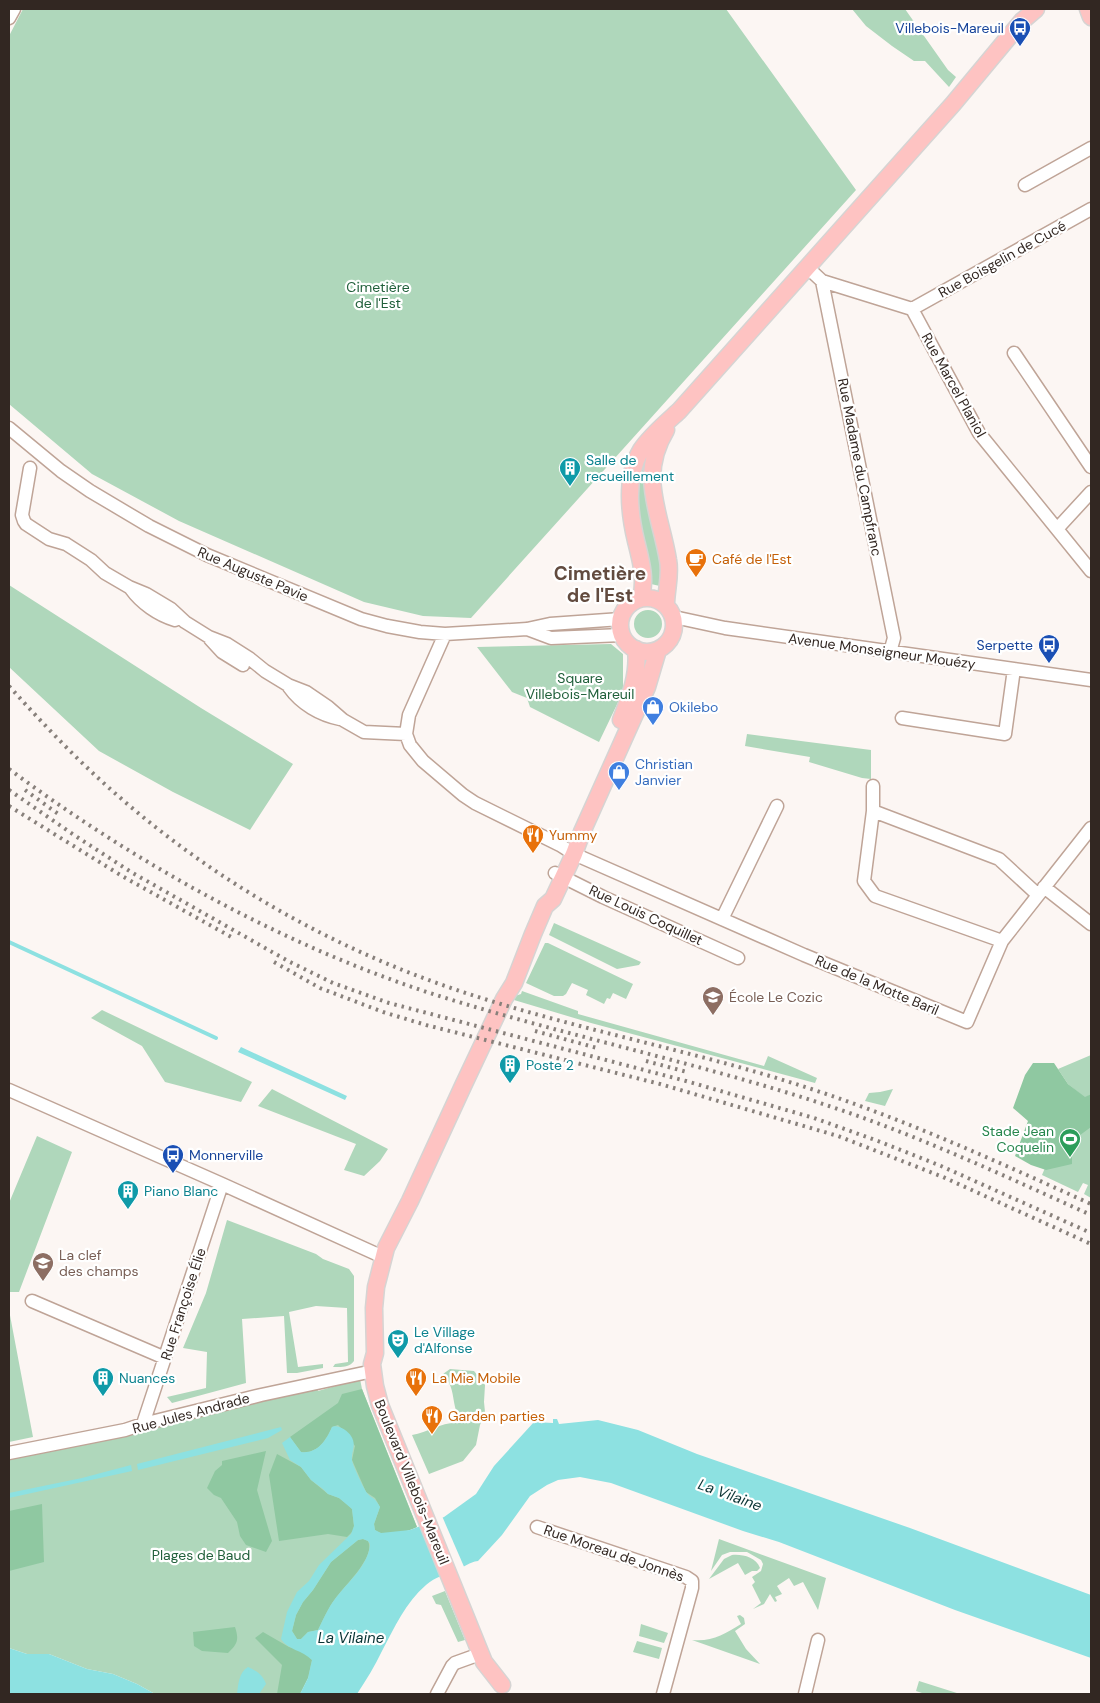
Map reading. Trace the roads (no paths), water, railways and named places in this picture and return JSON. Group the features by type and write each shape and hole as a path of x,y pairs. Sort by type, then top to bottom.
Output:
{"main road":[{"path":"1088,9 1091,16"},
{"path":"641,598 643,575 630,512 633,468 641,451 652,436 679,411 953,104 1033,11"},
{"path":"670,612 655,599 641,598 630,604 625,610 622,627 626,641 636,650 643,652 658,650 670,640 675,625 670,612 669,561 653,490 652,467 660,440 679,411"},
{"path":"570,851 572,828 584,808 619,729 635,675 637,663 636,650"},
{"path":"375,1353 376,1287 382,1257 505,998 514,983 532,934 545,906 553,899 559,875 570,851 582,832 647,688 658,650"},
{"name":"Boulevard Villebois-Mareuil","path":"375,1353 372,1371 385,1418 454,1578 498,1670 504,1690"},
{"name":"Boulevard Villebois-Mareuil","path":"375,1353 391,1416 430,1521"},
{"name":"Boulevard Villebois-Mareuil","path":"454,1578 480,1654 504,1690"}],"street":[{"path":"9,18 14,9"},
{"path":"1025,185 1091,148"},
{"name":"Rue Boisgelin de Cucé","path":"912,309 1091,209"},
{"path":"807,267 822,281 912,309"},
{"name":"Rue Madame du Campfranc","path":"822,281 894,638 890,652"},
{"name":"Rue Marcel Planiol","path":"912,309 979,433 1091,571"},
{"path":"1014,353 1091,467"},
{"name":"Rue Auguste Pavie","path":"9,428 61,471 90,491 149,526 200,551 361,619 420,632 445,634 527,630 550,624 622,627"},
{"path":"30,468 22,518 26,524 46,537 61,552 86,567 105,573 129,587 146,594 171,609 185,622 209,637 227,644 288,685 306,692 343,720 364,732 406,734 409,715 445,634"},
{"path":"1057,529 1091,492"},
{"name":"Avenue Monseigneur Mouézy","path":"670,612 725,628 1091,680"},
{"path":"902,718 1005,734 1014,670"},
{"name":"Rue de la Motte Baril","path":"406,734 416,753 463,795 488,810 570,851 722,919 967,1022 1002,941 1091,828"},
{"path":"873,786 873,811 864,882 875,896 1002,941"},
{"path":"722,919 777,806"},
{"path":"873,811 998,860 1091,924"},
{"name":"Rue Louis Coquillet","path":"559,875 602,897 738,958"},
{"path":"9,1090 382,1257"},
{"name":"Rue Françoise Élie","path":"142,1424 222,1184"},
{"path":"32,1301 165,1358"},
{"name":"Rue Jules Andrade","path":"9,1453 125,1430 142,1424 261,1395 372,1371"},
{"name":"Rue Moreau de Jonnès","path":"537,1526 692,1580 692,1588 663,1694"},
{"path":"805,1694 818,1640"},
{"path":"437,1694 455,1663 480,1654"}],"water":[{"path":"241,1047 347,1096 345,1100 238,1052"},
{"name":"La Vilaine","path":"553,1419 557,1419 559,1424 598,1420 638,1430 697,1454 910,1528 1091,1595 1091,1658 955,1610 779,1542 743,1531 611,1483 580,1477 558,1480 530,1496 502,1535 478,1561 437,1578 419,1592 401,1616 357,1694 300,1694 308,1678 312,1660 287,1646 281,1639 287,1612 297,1592 309,1581 319,1565 351,1534 354,1526 352,1509 339,1498 328,1494 311,1480 301,1467 290,1460 282,1443 290,1437 301,1452 307,1452 320,1446 334,1426 343,1428 348,1432 354,1442 352,1460 356,1471 367,1493 380,1507 374,1524 375,1530 381,1533 410,1530 444,1517 476,1494 494,1466 534,1422 553,1423","holes":["358,1540 368,1541 370,1544 366,1559 332,1603 318,1630 308,1632 301,1639 297,1639 292,1631 296,1615 331,1562"]},
{"path":"281,1427 282,1430 268,1438 138,1470 137,1464"},
{"path":"131,1465 132,1471 9,1498 9,1493 82,1478"},
{"path":"9,1648 27,1654 49,1654 87,1669 113,1674 155,1694 9,1694"},
{"path":"248,1667 259,1674 266,1684 259,1694 237,1694 241,1675"}],"waterway":[{"path":"9,942 216,1038"}],"railway":[{"path":"9,686 88,769 155,826 194,856 234,883 319,932 408,972 497,1003 716,1061 839,1098 948,1141 1091,1204"},
{"path":"9,769 108,838 160,869 213,899 323,952 379,975 485,1010 731,1076 829,1106 929,1143 1091,1215"},
{"path":"9,790 131,872 288,961 333,983 389,1003 686,1081 814,1118 941,1166 1091,1233"},
{"path":"25,790 61,816"},
{"path":"9,806 122,876 233,938"},
{"path":"274,962 320,988 383,1012 426,1025 660,1084 838,1136 943,1177 1091,1244"},
{"path":"535,1031 597,1048"},
{"path":"646,1061 687,1072"}],"place":[{"name":"Villebois-Mareuil","path":"1020,47"},
{"name":"Salle de recueillement","path":"570,487"},
{"name":"Café de l'Est","path":"696,578"},
{"name":"Serpette","path":"1049,664"},
{"name":"Okilebo","path":"653,726"},
{"name":"Christian Janvier","path":"619,791"},
{"name":"Yummy","path":"533,854"},
{"name":"École Le Cozic","path":"713,1016"},
{"name":"Poste 2","path":"510,1084"},
{"name":"Stade Jean Coquelin","path":"1070,1158"},
{"name":"Monnerville","path":"173,1174"},
{"name":"Piano Blanc","path":"128,1210"},
{"name":"La clef des champs","path":"43,1282"},
{"name":"Le Village d'Alfonse","path":"398,1359"},
{"name":"Nuances","path":"103,1397"},
{"name":"La Mie Mobile","path":"416,1397"},
{"name":"Garden parties","path":"432,1435"}],"district":[{"name":"Cimetière de l'Est","path":"600,584"}],"park label":[{"name":"Square Villebois-Mareuil","path":"580,686"},
{"name":"Plages de Baud","path":"201,1555"}]}
